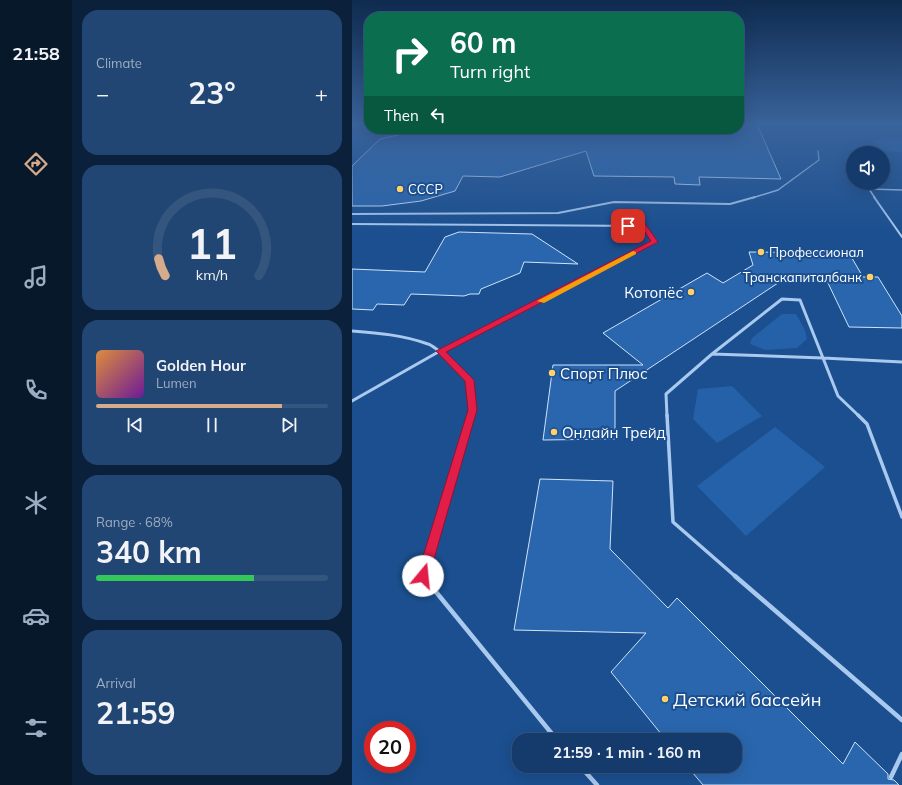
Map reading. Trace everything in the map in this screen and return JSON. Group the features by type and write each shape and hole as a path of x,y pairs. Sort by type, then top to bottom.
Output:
{"lane":[{"path":"352,214 558,213 614,202 730,204 778,190 818,161"},
{"path":"902,190 869,189 902,237"},
{"path":"352,224 644,226 655,242 440,351 352,400"},
{"path":"902,517 867,424 838,396 800,300 782,299 712,354 666,394 673,522 902,720"},
{"path":"352,331 392,334 429,344 440,351 469,380 472,410 423,576 551,733"},
{"path":"712,354 902,362"},
{"path":"891,777 902,754"},
{"path":"586,773 597,785"}],"shaded area":[{"path":"782,314 796,314 805,330 807,339 797,348 765,350 750,344 752,338"},
{"path":"732,386 762,416 717,443 693,419 698,389"},
{"path":"775,427 825,467 746,536 697,486"}],"building":[{"path":"358,161 554,161 500,177 463,176 455,191 421,201 382,206 352,206 352,166"},
{"path":"589,161 773,161 781,179 699,177 700,185 675,184 674,177 594,176"},
{"path":"459,232 532,234 578,264 524,262 520,273 481,289 479,294 464,296 411,294 404,305 377,304 373,310 352,309 352,269 425,272 445,237"},
{"path":"749,252 849,253 863,277 878,277 902,316 902,328 849,327 827,281 781,281 615,391 615,439 543,440 553,365 643,365 603,333 707,273 723,283 753,265"},
{"path":"540,479 613,481 610,549 668,608 677,598 843,764 855,742 888,774 888,779 894,780 899,785 703,785 693,773 742,773 742,733 660,733 611,672 646,633 514,630"}],"slow traffic":[{"path":"541,301 633,253"}],"place":[{"name":"СССР","path":"400,189"},
{"name":"Профессионал","path":"761,252"},
{"name":"Транскапиталбанк","path":"870,277"},
{"name":"Котопёс","path":"691,292"},
{"name":"Спорт Плюс","path":"552,373"},
{"name":"Онлайн Трейд","path":"554,432"},
{"name":"Детский бассейн","path":"665,699"}],"route":[{"path":"423,576 472,410 469,380 440,351 524,310 655,242 644,226 628,226"}]}
